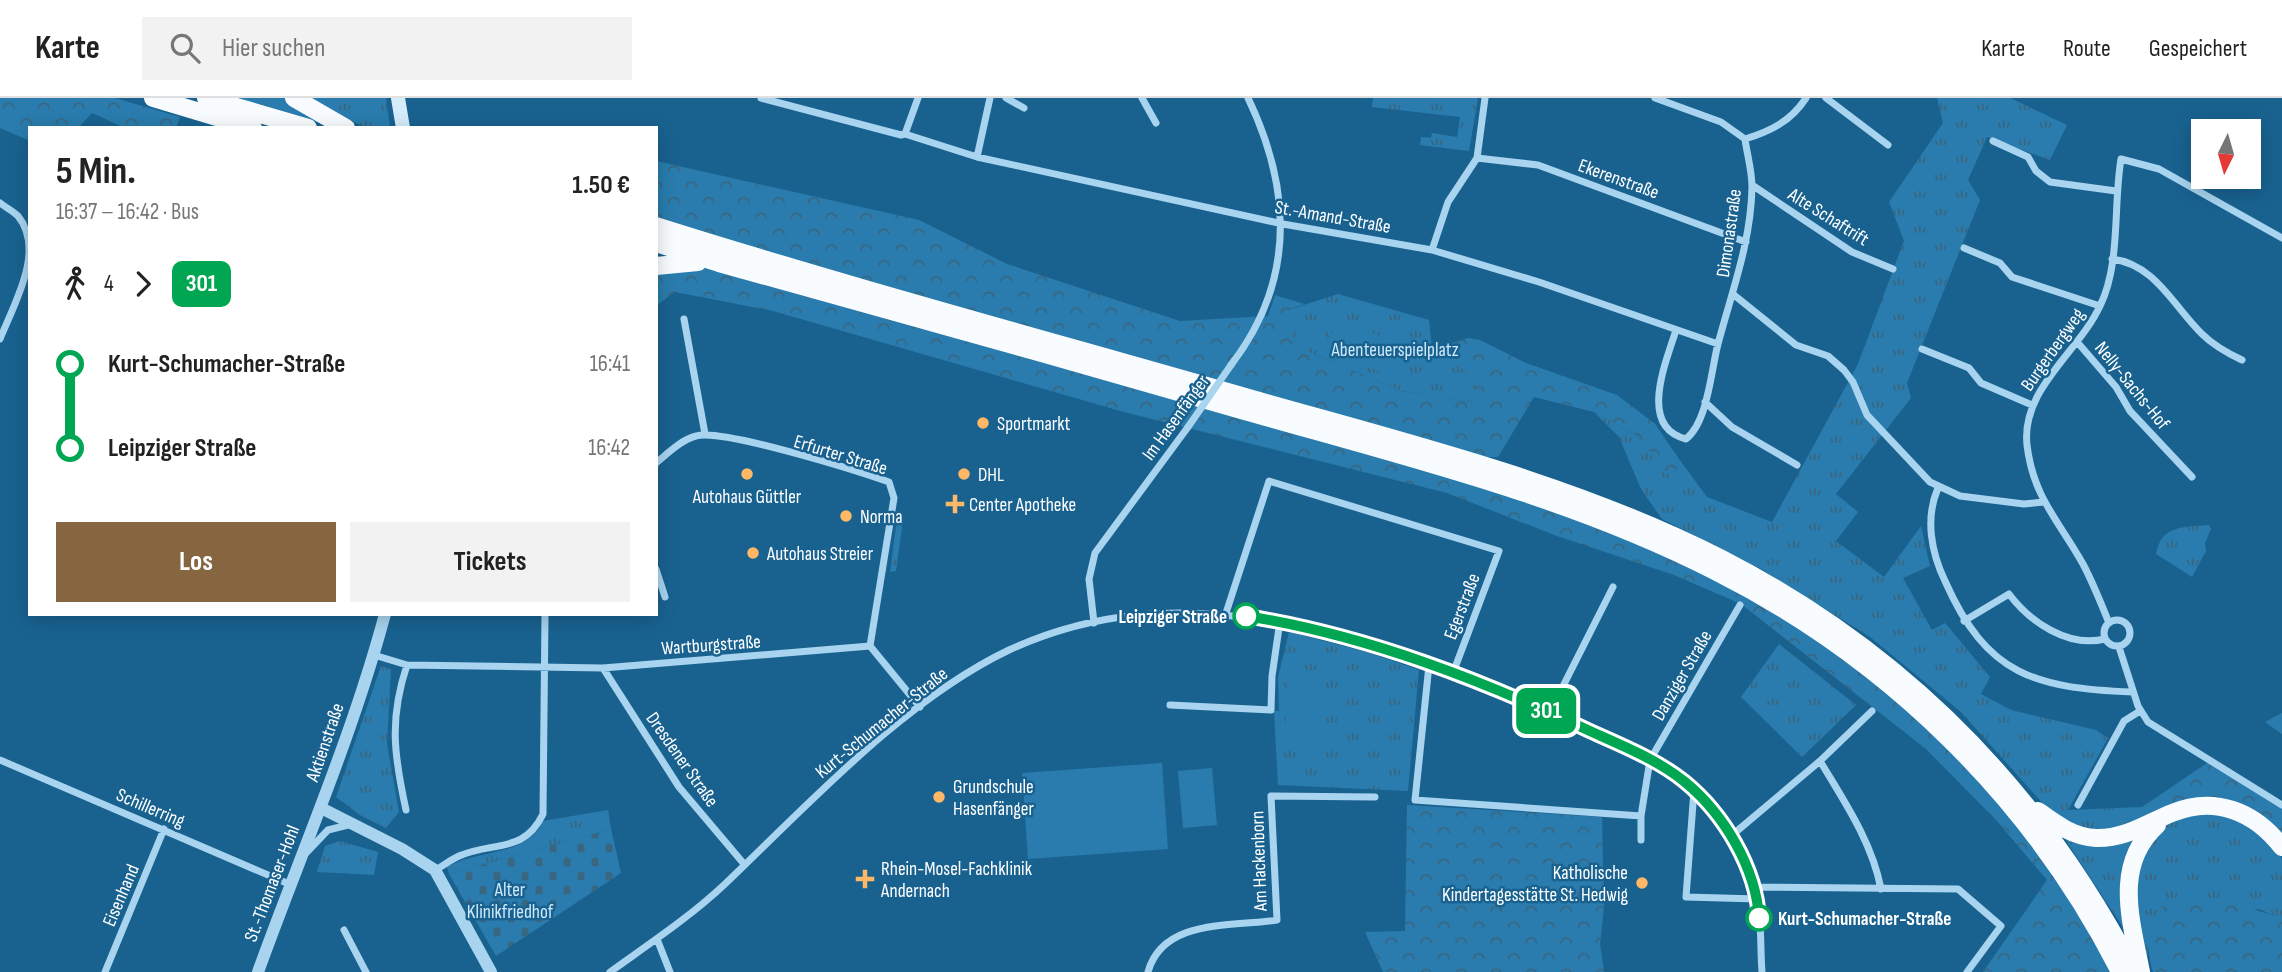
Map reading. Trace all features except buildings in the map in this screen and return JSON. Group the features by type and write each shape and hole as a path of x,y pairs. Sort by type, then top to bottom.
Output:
{"highway":[{"path":"153,98 246,126"},
{"path":"206,98 301,126"},
{"path":"294,98 343,126"},
{"path":"658,227 1414,444 1555,491 1671,536 1778,589 1874,654 1922,693 1989,759 2027,803 2078,873 2134,972"},
{"path":"658,244 1409,457 1578,513 1714,570 1777,605 1865,665 1914,705 1978,768 2019,815 2067,881 2120,972"},
{"path":"658,266 685,261 719,263"},
{"path":"2027,803 2063,829 2094,838 2127,834 2172,813 2202,805 2233,809 2261,825 2282,847"},
{"path":"2141,972 2130,915 2128,876 2142,841 2172,813"}],"main road":[{"path":"399,105 403,126"}],"street":[{"name":"St.-Amand-Straße","path":"761,98 905,134 977,157 1283,224 1432,250 1539,282 1718,344"},
{"path":"905,134 918,98"},
{"path":"977,157 990,98"},
{"path":"1006,98 1024,108"},
{"path":"1142,98 1156,123"},
{"name":"Im Hasenfänger","path":"1094,623 1089,579 1095,553 1253,337 1262,318 1276,269 1283,224 1279,189 1266,136 1248,98"},
{"path":"1432,250 1448,202 1477,158 1485,98"},
{"path":"1655,98 1721,122 1745,139 1770,131 1797,113 1806,98"},
{"path":"1826,98 1888,145"},
{"name":"Dimonastraße","path":"1676,330 1659,384 1658,402 1668,427 1686,439 1705,402 1746,242 1752,185 1745,139"},
{"path":"1993,141 2028,157 2036,171 2050,182 2116,191"},
{"name":"Ekerenstraße","path":"1477,158 1538,165 1746,242"},
{"name":"Burgerbergweg","path":"2282,238 2158,169 2121,159 2108,285 2100,306 2078,343 2032,405 2027,443 2043,502 2083,565 2109,623 2121,621 2130,629 2127,642 2119,646 2140,711 2148,722 2169,737 2282,805"},
{"name":"Alte Schaftrift","path":"1752,185 1852,252 1893,269"},
{"path":"0,203 18,216 28,236"},
{"path":"1965,248 2000,262 2012,278 2100,306"},
{"path":"2112,259 2126,260 2139,268 2174,298 2200,332 2222,351 2242,360"},
{"path":"1,336 28,263"},
{"path":"1734,295 1796,345 1828,356 1853,382 1864,408 1894,447 1938,488 1960,496 1988,500 2043,502"},
{"path":"658,461 684,441 705,434 684,319"},
{"name":"Nelly-Sachs-Hof","path":"2078,343 2116,387 2130,411 2192,477"},
{"path":"1922,349 1969,368 1981,383 2032,405"},
{"path":"1705,402 1732,426 1797,465"},
{"name":"Erfurter Straße","path":"705,434 738,438 888,482 894,498 870,646"},
{"name":"Egerstraße","path":"1226,613 1269,481 1499,551 1453,673"},
{"path":"1938,488 1930,505 1933,546 1939,570 1964,621 1990,653 2033,678 2082,690 2133,692"},
{"path":"658,575 665,597"},
{"path":"1550,712 1613,587"},
{"path":"1964,621 2009,594 2027,615 2053,632 2087,641 2105,639 2119,646"},
{"name":"Danziger Straße","path":"1650,760 1740,605"},
{"name":"Kurt-Schumacher-Straße","path":"610,972 657,939 724,884 829,783 920,707 977,666 1011,649 1094,623 1179,612 1226,613 1280,621 1367,643 1453,673 1550,712 1650,760 1694,790 1731,836 1755,887 1762,972"},
{"name":"Aktienstraße","path":"385,616 321,808 402,849 435,870 491,972"},
{"path":"435,870 460,856 524,840 536,829 543,814 545,616"},
{"path":"1170,705 1271,709 1272,676 1280,621"},
{"path":"2105,639 2105,629 2109,623"},
{"path":"870,646 920,707"},
{"name":"Wartburgstraße","path":"407,665 603,668 870,646"},
{"path":"374,655 407,665 394,714 397,767 406,810"},
{"path":"1429,665 1415,800 1641,816"},
{"name":"Dresdener Straße","path":"603,668 679,787 744,864"},
{"path":"1731,836 1820,761 1872,711"},
{"path":"2078,805 2124,721 2140,711"},
{"name":"Schillerring","path":"0,760 289,884"},
{"path":"1641,840 1641,816 1650,760"},
{"path":"1820,761 1852,813 1876,863 1881,888"},
{"path":"1694,790 1686,897 1757,899"},
{"name":"Am Hackenborn","path":"1148,972 1152,958 1166,941 1188,931 1277,920 1271,796 1375,797"},
{"name":"St.-Thomaser-Hohl","path":"258,972 289,884 321,808"},
{"path":"301,857 328,830 352,824"},
{"name":"Eisenhand","path":"104,972 164,829"},
{"path":"1755,887 1958,889 2001,926 1967,972"},
{"path":"344,930 366,972"},
{"path":"657,939 670,972"}],"green space":[{"path":"0,98 115,98 180,117 177,126 121,126 92,113 80,126 28,126 28,140 0,128"},
{"path":"231,98 288,98 329,126"},
{"path":"302,98 386,98 390,126 363,126"},
{"path":"1373,98 1478,98 1469,151 1420,145 1421,137 1431,138 1432,133 1457,137 1460,117 1372,107"},
{"path":"1937,98 2010,98 2067,125 2050,160 1987,137 1968,180 1980,200 1907,383 1911,398 1836,494 1858,512 1836,541 1884,577 1921,526 1930,566 1903,578 1932,630 1945,623 1990,677 1981,694 2011,710 2096,730 2108,738 2068,810 2142,807 2147,819 2105,833 2071,827 2047,808 1960,711 1870,637 1763,570 1662,519 1641,489 1619,437 1594,412 1636,435 1673,479 1679,459 1707,497 1772,522 1858,364 1904,241 1889,202 1943,123"},
{"path":"658,161 919,220 1007,264 1180,321 1268,316 1275,295 1304,304 1282,312 1295,341 1312,353 1401,391 1471,402 1476,388 1446,345 1468,338 1480,340 1526,363 1617,395 1655,424 1679,459 1673,480 1636,435 1594,412 1534,397 1498,457 1473,457 658,220"},
{"path":"679,265 705,268 921,329 962,336 1451,476 1548,508 1639,543 1709,575 1829,646 1892,695 1985,783 2066,890 2110,972 1983,972 2047,880 1997,821 1926,749 1741,604 1674,575 1557,536 1447,493 1124,412 773,311 675,292 658,305 658,270"},
{"name":"Abenteuerspielplatz","path":"1338,294 1429,320 1432,349 1446,345 1477,388 1471,402 1401,391 1312,353 1294,341 1282,312"},
{"path":"1337,319 1413,349 1401,380 1325,349"},
{"path":"897,519 903,520 896,571 890,572"},
{"path":"2209,525 2211,529 2205,543 2206,551 2192,577 2156,554 2163,538 2175,529"},
{"path":"1289,632 1367,652 1419,670 1408,791 1278,785 1274,711 1279,711 1278,677"},
{"path":"1779,644 1856,705 1802,757 1741,697"},
{"path":"381,666 391,669 387,744 399,812 386,828 360,815 336,797"},
{"path":"1287,681 1326,683 1323,744 1285,743"},
{"path":"2282,713 2282,734 2265,722"},
{"path":"2213,759 2282,801 2282,838 2245,807 2147,819 2142,807"},
{"path":"1162,763 1168,849 1028,859 1022,773"},
{"path":"1212,768 1217,825 1183,828 1178,771"},
{"path":"1407,805 1602,817 1604,907 1600,944 1604,972 1383,972 1365,932 1405,931"},
{"path":"608,810 611,829 449,874 447,867 459,861 501,851 526,841 536,833 543,821"},
{"path":"2209,811 2253,828 2272,842 2279,851 2282,861 2282,916 2278,918 2259,909 2154,918 2147,957 2132,887 2145,845 2165,824 2189,813"},
{"name":"Alter Klinikfriedhof","path":"611,829 621,873 496,956 449,874"},
{"path":"2061,833 2139,838 2130,938"},
{"path":"340,841 378,852 374,875 317,872 325,846"},
{"path":"2183,897 2221,899 2282,916 2282,972 2153,972 2149,947 2153,920 2162,906"}],"bus line":[{"name":"301","path":"1246,616 1292,623 1342,636 1453,673 1550,712 1650,760 1684,781 1706,801 1731,836 1755,887 1759,918"}],"place":[{"name":"Sportmarkt","path":"983,423"},
{"name":"Autohaus Güttler","path":"747,474"},
{"name":"DHL","path":"964,474"},
{"name":"Center Apotheke","path":"955,504"},
{"name":"Norma","path":"846,516"},
{"name":"Autohaus Streier","path":"753,553"},
{"name":"Leipziger Straße","path":"1246,616"},
{"name":"Grundschule Hasenfänger","path":"939,797"},
{"name":"Rhein-Mosel-Fachklinik Andernach","path":"865,879"},
{"name":"Katholische Kindertagesstätte St. Hedwig","path":"1642,883"},
{"name":"Kurt-Schumacher-Straße","path":"1759,918"}]}
